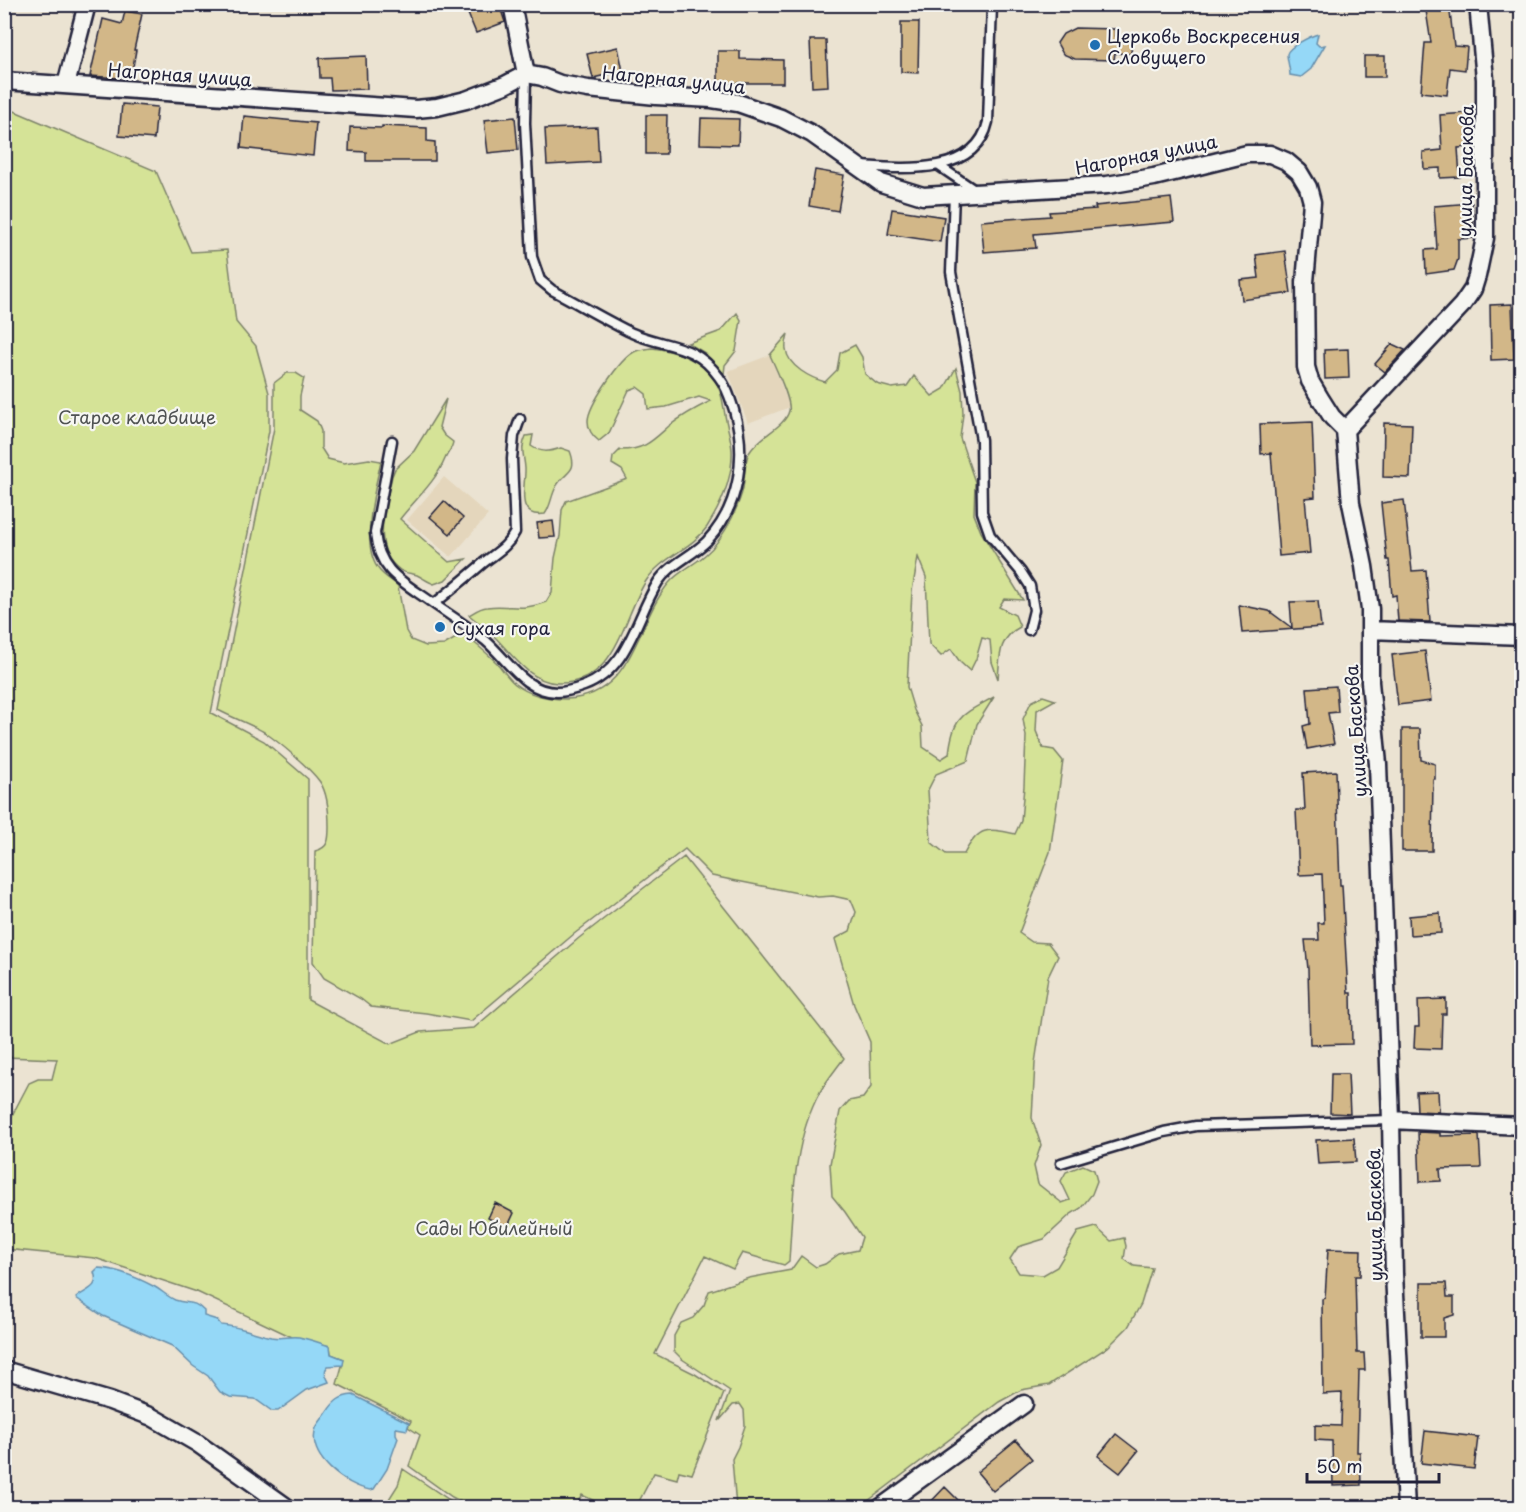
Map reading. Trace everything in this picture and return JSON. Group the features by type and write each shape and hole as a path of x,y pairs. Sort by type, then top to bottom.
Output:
{"street":[{"path":"66,85 87,4"},
{"path":"512,4 526,74"},
{"name":"улица Баскова","path":"1406,1508 1394,1274 1391,1120 1378,764 1370,682 1368,588 1351,503 1345,430 1462,305 1473,289 1480,268 1485,238 1486,183 1485,79 1478,4"},
{"name":"Нагорная улица","path":"4,81 416,109 466,100 526,74 588,89 712,99 761,110 797,125 881,183 923,196 1107,185 1154,177 1247,154 1270,154 1286,160 1299,172 1308,187 1312,202 1305,282 1306,367 1315,390 1332,417 1345,430"},
{"path":"1370,630 1521,636"},
{"path":"1391,1120 1521,1126"},
{"path":"4,1370 110,1401 152,1417 197,1443 288,1508"},
{"path":"880,1508 1024,1404"}],"lane":[{"path":"858,165 888,168 939,166 969,152 977,144 986,130 989,110 992,4"},
{"path":"392,441 375,533 377,546 386,567 476,633 526,681 539,689 557,692 575,689 594,682 610,671 621,657 659,581 700,548 719,525 731,503 741,455 739,428 728,391 719,376 692,352 634,334 552,290 540,280 532,257 525,123 526,74"},
{"path":"939,166 978,194"},
{"path":"954,194 951,272 981,440 982,512 990,535 1030,586 1034,610 1029,630"},
{"path":"434,604 503,549 515,532 512,459 514,436 520,419"},
{"path":"1061,1163 1164,1132 1196,1126 1391,1120"}],"shaded area":[{"path":"770,355 790,407 748,423 728,371"},
{"path":"444,477 488,515 451,557 407,520"}],"green space":[{"name":"Сады Юбилейный","path":"5,107 156,171 191,252 227,250 236,322 256,346 269,393 269,431 211,713 264,741 308,779 308,1000 390,1044 420,1032 474,1028 579,938 684,857 844,1058 820,1092 804,1132 795,1175 789,1261 784,1265 742,1253 733,1269 705,1256 655,1354 695,1374 724,1393 692,1474 679,1471 677,1479 654,1473 636,1507 607,1507 582,1495 575,1507 473,1508 452,1497 409,1466 420,1435 408,1427 411,1421 337,1384 344,1359 331,1354 330,1346 292,1337 197,1292 95,1258 5,1249 4,1134 29,1083 38,1079 52,1079 57,1059 5,1057"},
{"path":"737,313 741,320 736,351 725,365 724,374 705,353 688,343 721,331"},
{"path":"788,334 786,347 791,361 807,375 825,382 837,370 840,353 855,345 862,357 865,374 877,384 892,388 907,386 914,376 932,396 944,389 956,368 962,391 963,414 960,438 975,482 974,514 981,532 1023,600 1004,599 999,607 1015,615 1020,627 1013,631 1004,642 998,679 992,662 990,640 982,638 970,671 951,649 941,656 929,644 926,577 918,557 912,591 907,687 922,726 923,747 941,759 949,754 953,732 961,718 994,697 977,724 968,761 936,774 928,790 931,842 946,854 964,854 974,838 985,831 1015,834 1021,821 1024,786 1026,736 1023,719 1031,702 1043,696 1055,700 1037,710 1036,731 1043,748 1054,750 1063,761 1050,852 1019,933 1032,942 1048,943 1058,956 1048,977 1035,1063 1032,1118 1041,1145 1034,1166 1038,1184 1062,1203 1070,1200 1061,1181 1066,1172 1083,1165 1094,1170 1097,1181 1092,1194 1081,1208 1071,1214 1044,1239 1018,1247 1010,1259 1019,1273 1043,1275 1057,1267 1078,1232 1096,1227 1111,1241 1124,1238 1126,1246 1124,1259 1134,1266 1152,1268 1141,1304 1128,1327 1108,1347 1049,1385 1021,1390 999,1402 860,1507 736,1507 732,1459 745,1426 744,1410 740,1404 733,1405 719,1421 730,1391 682,1359 674,1351 674,1336 681,1323 693,1318 704,1305 709,1291 749,1278 791,1270 801,1256 816,1267 825,1264 839,1254 858,1250 862,1237 832,1196 830,1164 840,1111 849,1101 863,1098 871,1087 870,1042 854,1005 835,939 850,931 856,912 851,900 833,896 818,897 712,876 685,849 574,934 471,1021 371,1007 324,978 313,962 315,851 326,845 329,835 328,809 323,787 302,763 270,736 218,710 274,428 274,383 287,373 296,373 304,378 300,410 317,421 321,431 321,448 328,459 344,463 369,459 381,461 370,518 370,548 380,571 398,586 406,631 411,640 426,646 444,645 463,634 493,659 520,688 539,696 566,699 589,695 606,686 620,672 658,599 669,583 701,559 724,533 741,496 749,453 787,417 789,411 786,392 770,355"},
{"path":"652,348 687,357 710,373 717,384 722,397 732,450 725,490 701,535 660,566 646,581 615,647 605,662 593,674 577,681 557,683 546,681 528,671 490,632 469,615 485,607 522,607 546,602 552,592 562,510 566,501 627,479 622,470 612,464 613,457 620,450 629,450 648,444 679,419 711,401 699,397 666,407 648,409 646,394 637,387 629,390 609,433 599,441 592,435 588,421 589,414 613,373 628,356 636,351"},
{"path":"446,399 439,427 444,435 453,442 452,447 436,475 400,519 449,562 466,559 445,580 434,584 417,575 400,570 391,561 385,551 382,526 386,500 395,469 414,451"},
{"path":"533,435 531,446 545,451 561,448 570,451 573,464 556,487 545,514 535,514 525,506 523,445 526,436"},
{"path":"403,1469 448,1499 465,1507 384,1507 398,1485"}],"water":[{"path":"1318,34 1316,43 1319,46 1325,45 1311,69 1301,77 1290,75 1288,51 1300,42"},
{"path":"98,1268 127,1274 155,1287 175,1300 197,1305 204,1311 204,1316 217,1320 221,1325 271,1337 299,1337 330,1346 331,1354 344,1359 343,1365 328,1366 325,1372 329,1382 307,1390 278,1411 272,1411 255,1399 230,1397 220,1392 208,1376 193,1366 172,1346 103,1316 76,1298 94,1285 94,1272"},
{"path":"353,1395 409,1423 407,1430 396,1428 398,1438 387,1469 374,1489 370,1490 350,1483 330,1468 322,1459 314,1439 317,1426 332,1405 341,1398"}],"building":[{"path":"464,4 499,4 505,22 476,33"},
{"path":"1425,4 1449,4 1454,46 1467,47 1465,70 1450,68 1447,95 1421,92 1425,43 1431,43"},
{"path":"125,11 142,14 132,72 122,70 120,78 90,76 103,19 122,24"},
{"path":"901,22 919,22 918,73 901,72"},
{"name":"Церковь Воскресения Словущего","path":"1075,28 1115,29 1115,36 1132,37 1131,54 1115,53 1114,60 1075,59 1063,54 1057,43 1063,34"},
{"path":"810,40 826,40 828,86 812,87"},
{"path":"618,47 623,71 593,78 587,54"},
{"path":"718,51 740,51 740,59 783,60 783,83 718,83"},
{"path":"366,56 367,89 331,90 330,78 320,78 319,58"},
{"path":"1364,56 1385,56 1385,77 1364,77"},
{"path":"122,104 157,107 154,139 119,136"},
{"path":"1467,113 1469,147 1458,148 1460,177 1440,178 1440,168 1424,169 1423,152 1442,150 1440,115"},
{"path":"646,115 667,115 666,154 646,154"},
{"path":"244,116 316,123 313,156 241,148"},
{"path":"515,117 518,150 488,153 484,120"},
{"path":"701,118 739,119 738,145 700,144"},
{"path":"382,126 427,128 427,141 435,142 435,161 366,161 366,152 349,151 350,127 382,128"},
{"path":"597,127 599,162 547,165 545,129"},
{"path":"815,170 844,175 838,211 809,206"},
{"path":"1171,198 1174,222 1034,234 1036,248 984,252 981,221 1050,216 1049,212 1096,209 1095,206"},
{"path":"1472,203 1474,238 1458,239 1458,259 1454,270 1426,274 1425,250 1437,249 1434,206"},
{"path":"892,209 944,217 940,242 888,234"},
{"path":"1285,251 1291,293 1242,300 1240,280 1259,278 1256,255"},
{"path":"1512,304 1514,359 1491,360 1490,305"},
{"path":"1392,344 1405,350 1385,372 1375,364"},
{"path":"1348,349 1349,378 1325,379 1324,350"},
{"path":"1312,422 1315,497 1305,498 1310,553 1279,556 1271,453 1261,454 1260,424"},
{"path":"1384,423 1412,424 1410,478 1383,477"},
{"path":"1404,500 1412,571 1426,570 1430,622 1398,621 1396,595 1392,596 1381,503"},
{"path":"444,501 463,518 450,534 430,517"},
{"path":"553,521 555,537 539,538 537,523"},
{"path":"1318,601 1321,627 1242,633 1239,605 1269,611 1292,628 1290,602"},
{"path":"1425,651 1431,701 1398,705 1392,655"},
{"path":"1336,686 1338,712 1328,713 1334,744 1307,749 1303,726 1310,724 1307,688"},
{"path":"1402,729 1420,729 1421,760 1435,764 1432,851 1402,851"},
{"path":"1336,771 1340,885 1342,885 1348,993 1351,993 1352,1044 1310,1045 1305,940 1319,940 1318,923 1324,923 1322,874 1299,875 1296,810 1305,810 1303,773"},
{"path":"1440,913 1441,933 1410,935 1409,916"},
{"path":"1446,999 1446,1014 1442,1014 1441,1049 1414,1048 1415,1027 1419,1027 1418,1000"},
{"path":"1331,1074 1348,1074 1350,1114 1330,1113"},
{"path":"1438,1091 1439,1112 1417,1111 1416,1092"},
{"path":"1418,1132 1440,1133 1440,1136 1479,1135 1481,1168 1440,1169 1441,1181 1420,1182"},
{"path":"1354,1138 1356,1162 1318,1164 1316,1140"},
{"path":"495,1203 514,1213 507,1228 488,1218"},
{"path":"1328,1249 1361,1250 1360,1276 1355,1276 1357,1353 1364,1353 1365,1370 1359,1370 1357,1452 1360,1452 1361,1485 1333,1486 1332,1441 1315,1440 1315,1425 1341,1426 1342,1393 1323,1394 1322,1299 1325,1298"},
{"path":"1421,1283 1446,1283 1447,1297 1454,1297 1454,1315 1444,1318 1444,1337 1421,1337"},
{"path":"1425,1431 1478,1437 1474,1469 1421,1463"},
{"path":"1116,1434 1138,1451 1120,1473 1098,1456"},
{"path":"1016,1440 1032,1459 993,1491 977,1472"},
{"path":"945,1487 966,1508 925,1508"}],"place":[{"name":"Церковь Воскресения Словущего","path":"1095,45"},
{"name":"Сухая гора","path":"440,627"}],"park label":[{"name":"Старое кладбище","path":"137,416"}]}
